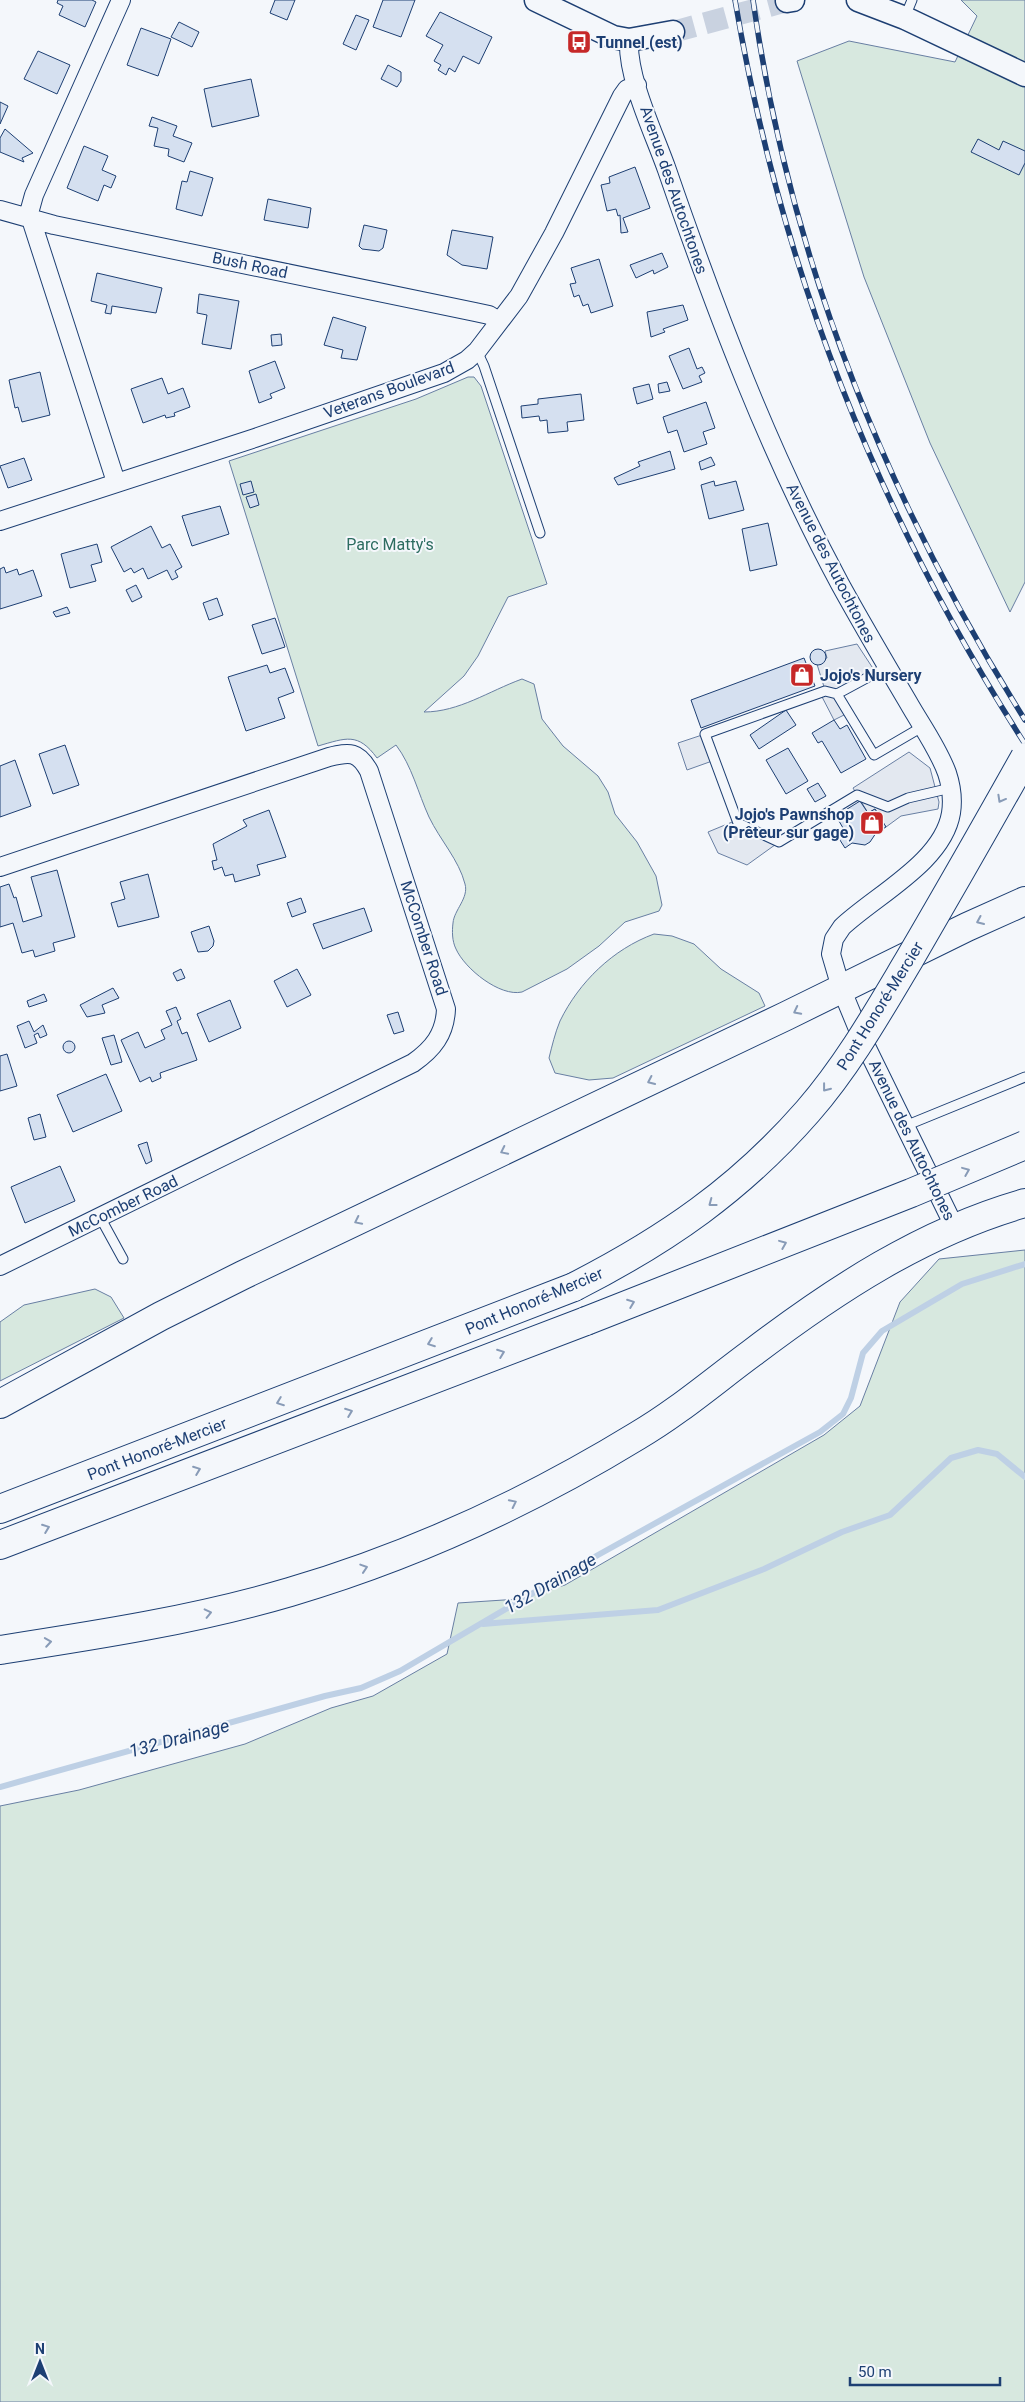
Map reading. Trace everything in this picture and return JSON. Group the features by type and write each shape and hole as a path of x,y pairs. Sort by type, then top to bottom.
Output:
{"highway":[{"name":"Pont Honoré-Mercier","path":"0,1509 574,1287 652,1245 686,1223 754,1167 808,1111 856,1050 1025,757"},
{"path":"0,1404 161,1316 218,1288 967,927 1025,901"},
{"name":"Pont Honoré-Mercier","path":"0,1545 586,1321 956,1175 1025,1145"},
{"path":"0,1650 202,1614 290,1592 410,1551 549,1485 633,1439 694,1398 752,1353 848,1285 887,1261 955,1228 1000,1210 1025,1203"}],"street":[{"path":"116,482 29,210 121,0"},
{"path":"536,0 602,33 630,40 673,32"},
{"path":"860,0 908,9 1025,76"},
{"name":"Avenue des Autochtones","path":"630,40 630,62 637,85 716,307 749,392 832,570 942,761 951,788 951,814 947,827 932,851 921,864 842,927 834,939 831,954 841,988 860,1034 955,1228"},
{"name":"Veterans Boulevard","path":"0,521 255,438 444,373 467,360 477,351 519,296 539,263 622,96 627,89 637,85"},
{"name":"Bush Road","path":"0,210 30,218 489,315 499,321"},
{"name":"McComber Road","path":"0,867 329,757 354,754 361,757 369,771 445,1000 446,1019 437,1042 413,1063 0,1266"}],"lane":[{"path":"477,351 484,366 540,534"},
{"path":"836,694 887,667"},
{"path":"922,727 874,755 836,694 825,690 705,734 738,823 779,842 857,795 888,807 908,798 951,788"},
{"path":"905,1126 1025,1077"},
{"path":"100,1217 123,1259"}],"green space":[{"path":"961,0 1025,0 1025,582 1010,612 930,443 864,277 797,61 849,41 955,62 977,16"},
{"name":"Parc Matty's","path":"468,377 474,377 481,386 547,584 508,597 478,656 464,676 424,712 449,709 462,705 522,679 534,684 542,719 563,746 598,776 608,792 615,814 637,842 656,876 662,905 659,911 625,922 599,946 567,969 522,992 504,990 484,980 467,965 456,949 453,923 465,894 465,884 454,858 429,817 411,771 396,745 377,758 364,744 351,739 318,746 229,461 416,399"},
{"path":"654,934 672,936 694,944 721,969 759,993 765,1006 613,1078 589,1080 555,1073 549,1058 560,1021 577,993 587,980 611,958 639,940"},
{"path":"1025,1250 1025,2402 0,2402 0,1806 79,1790 245,1744 331,1708 373,1696 447,1654 458,1603 519,1599 565,1585 824,1435 860,1406 900,1302 939,1259"},
{"path":"95,1289 111,1297 124,1318 0,1381 0,1322 24,1305"}],"shaded area":[{"path":"857,644 876,673 837,694 848,713 834,720 820,693 825,690 816,661 827,658 825,651"},
{"path":"705,734 715,760 687,770 678,743"},
{"path":"909,752 930,768 939,802 938,809 901,816 886,827 875,809 868,813 853,788"},
{"path":"737,820 779,842 747,865 718,853 708,832"}],"building":[{"path":"58,0 92,0 96,2 85,27 59,15 63,6 57,3"},
{"path":"275,0 295,0 287,20 270,13"},
{"path":"383,0 415,0 401,37 373,27"},
{"path":"440,12 492,37 479,64 463,56 455,72 449,68 446,75 438,70 441,65 434,61 443,45 426,36"},
{"path":"356,15 369,20 356,50 343,44"},
{"path":"179,22 199,32 192,47 171,37"},
{"path":"141,28 171,39 158,76 127,65"},
{"path":"38,51 70,65 57,94 24,79"},
{"path":"388,65 401,72 401,81 397,87 381,79"},
{"path":"251,79 259,116 212,127 204,89"},
{"path":"0,102 8,106 0,124"},
{"path":"152,117 177,126 173,136 192,143 184,162 168,156 169,149 154,146 158,128 149,126"},
{"path":"5,129 33,153 22,158 24,162 0,152 0,138"},
{"path":"978,139 999,150 1003,141 1025,151 1025,163 1019,175 971,152"},
{"path":"84,146 108,156 102,170 116,176 111,188 104,185 98,201 67,188"},
{"path":"635,167 650,208 623,218 628,232 621,233 620,215 618,216 616,209 607,211 601,185 610,183 609,177"},
{"path":"190,171 213,178 202,216 176,209 182,181 187,182"},
{"path":"268,199 311,208 308,228 264,220"},
{"path":"364,225 387,230 383,248 379,251 362,249 359,246"},
{"path":"452,230 493,237 487,269 462,265 447,255"},
{"path":"662,253 668,267 654,274 653,270 636,278 630,265"},
{"path":"599,259 613,306 591,313 588,304 583,306 579,295 574,297 570,284 576,283 571,268"},
{"path":"97,273 162,288 156,313 112,306 111,314 105,313 107,305 91,301"},
{"path":"199,294 239,301 231,349 202,344 207,315 197,313"},
{"path":"683,305 688,320 663,329 665,332 651,337 647,312"},
{"path":"333,317 366,327 357,360 341,358 343,350 324,345"},
{"path":"281,334 282,345 272,346 271,335"},
{"path":"689,348 697,369 702,367 705,373 699,376 702,382 683,389 669,356"},
{"path":"275,361 285,388 270,394 272,398 259,403 249,371"},
{"path":"40,372 50,415 22,422 18,407 15,408 9,380"},
{"path":"162,378 168,394 183,388 190,407 174,413 175,416 166,418 165,415 143,423 131,389"},
{"path":"667,382 670,391 659,393 658,384"},
{"path":"649,384 653,399 637,404 633,388"},
{"path":"581,394 584,420 567,422 568,431 548,433 547,420 540,421 539,416 522,418 521,406 538,404 538,399"},
{"path":"706,402 715,428 703,432 707,444 684,452 677,430 668,433 663,417"},
{"path":"670,451 675,469 618,485 614,478 640,466 638,462"},
{"path":"711,457 715,465 701,470 699,462"},
{"path":"24,458 32,480 8,488 0,466"},
{"path":"251,481 254,492 243,495 240,484"},
{"path":"714,481 715,486 736,481 744,510 709,519 701,485"},
{"path":"256,494 259,505 250,508 246,497"},
{"path":"220,506 229,534 192,546 182,516"},
{"path":"768,523 777,565 750,571 742,529"},
{"path":"151,526 162,548 170,544 182,567 175,571 178,577 172,580 167,570 148,579 143,568 134,573 131,568 124,572 111,547"},
{"path":"97,544 102,562 91,565 96,581 70,588 61,554"},
{"path":"4,567 6,573 17,569 19,575 33,570 42,596 0,609 0,569"},
{"path":"136,585 142,597 132,602 126,590"},
{"path":"217,598 223,615 209,620 203,603"},
{"path":"67,607 70,613 56,617 53,612"},
{"path":"275,618 285,647 262,654 252,625"},
{"path":"818,649 826,657 818,665 810,657"},
{"path":"804,658 815,686 701,728 691,700"},
{"path":"267,665 270,673 285,668 294,692 278,698 285,718 246,731 228,677"},
{"path":"786,710 796,725 759,749 750,735"},
{"path":"834,720 840,729 847,725 866,759 841,773 822,741 818,743 812,733"},
{"path":"65,745 79,785 53,794 39,754"},
{"path":"788,748 808,781 786,794 766,760"},
{"path":"15,760 31,806 0,817 0,766"},
{"path":"818,783 826,796 815,802 807,789"},
{"path":"860,801 868,813 875,809 886,827 876,833 870,842 865,845 852,843 845,848 838,837 846,833 836,816"},
{"path":"269,810 286,857 257,865 260,875 235,882 233,874 225,876 222,867 214,870 212,861 217,860 213,844 247,826 243,820"},
{"path":"57,870 75,937 53,943 55,951 35,957 33,950 22,953 13,923 0,927 0,887 9,884 14,898 16,897 23,922 42,916 31,877"},
{"path":"148,874 159,917 118,927 111,903 125,899 120,882"},
{"path":"301,898 306,912 292,917 287,903"},
{"path":"364,908 372,931 323,949 313,924"},
{"path":"209,926 214,941 213,946 208,951 198,952 191,932"},
{"path":"181,969 185,978 177,981 173,973"},
{"path":"297,969 311,995 287,1007 274,981"},
{"path":"113,988 119,998 102,1005 105,1013 87,1017 80,1005"},
{"path":"44,994 47,1001 29,1007 27,1001"},
{"path":"230,1000 241,1028 209,1042 197,1014"},
{"path":"176,1007 181,1019 177,1021 182,1034 187,1032 197,1060 160,1073 161,1078 152,1082 150,1077 140,1082 121,1040 138,1032 145,1048 165,1039 161,1030 172,1025 166,1011"},
{"path":"398,1012 404,1031 394,1034 387,1015"},
{"path":"29,1021 34,1032 43,1025 47,1035 40,1038 38,1033 34,1035 37,1043 25,1048 17,1026"},
{"path":"114,1035 122,1062 111,1065 102,1038"},
{"path":"67,1041 71,1041 75,1047 71,1053 67,1053 63,1049 63,1045"},
{"path":"7,1054 17,1086 0,1091 0,1056"},
{"path":"106,1074 122,1111 73,1132 57,1095"},
{"path":"40,1114 46,1137 34,1140 28,1118"},
{"path":"147,1142 152,1161 146,1164 138,1145"},
{"path":"60,1166 75,1201 25,1223 11,1187"}],"waterway":[{"name":"132 Drainage","path":"0,1787 325,1696 361,1688 400,1671 598,1555 820,1432 843,1414 851,1398 863,1353 882,1331 962,1284 1025,1264"},
{"path":"483,1624 658,1610 764,1569 842,1532 890,1515 951,1458 978,1450 997,1454 1025,1477"}],"tunnel":[{"path":"673,32 787,1"}],"railway":[{"path":"735,0 755,100 779,198 808,294 842,387 880,479 924,568 972,657 1025,744"},
{"path":"753,0 769,96 791,190 818,283 851,374 888,464 929,551 975,636 1025,720"}],"place":[{"name":"Tunnel (est)","path":"579,42"},
{"name":"Jojo's Nursery","path":"802,675"},
{"name":"Jojo's Pawnshop (Prêteur sur gage)","path":"872,823"}]}
